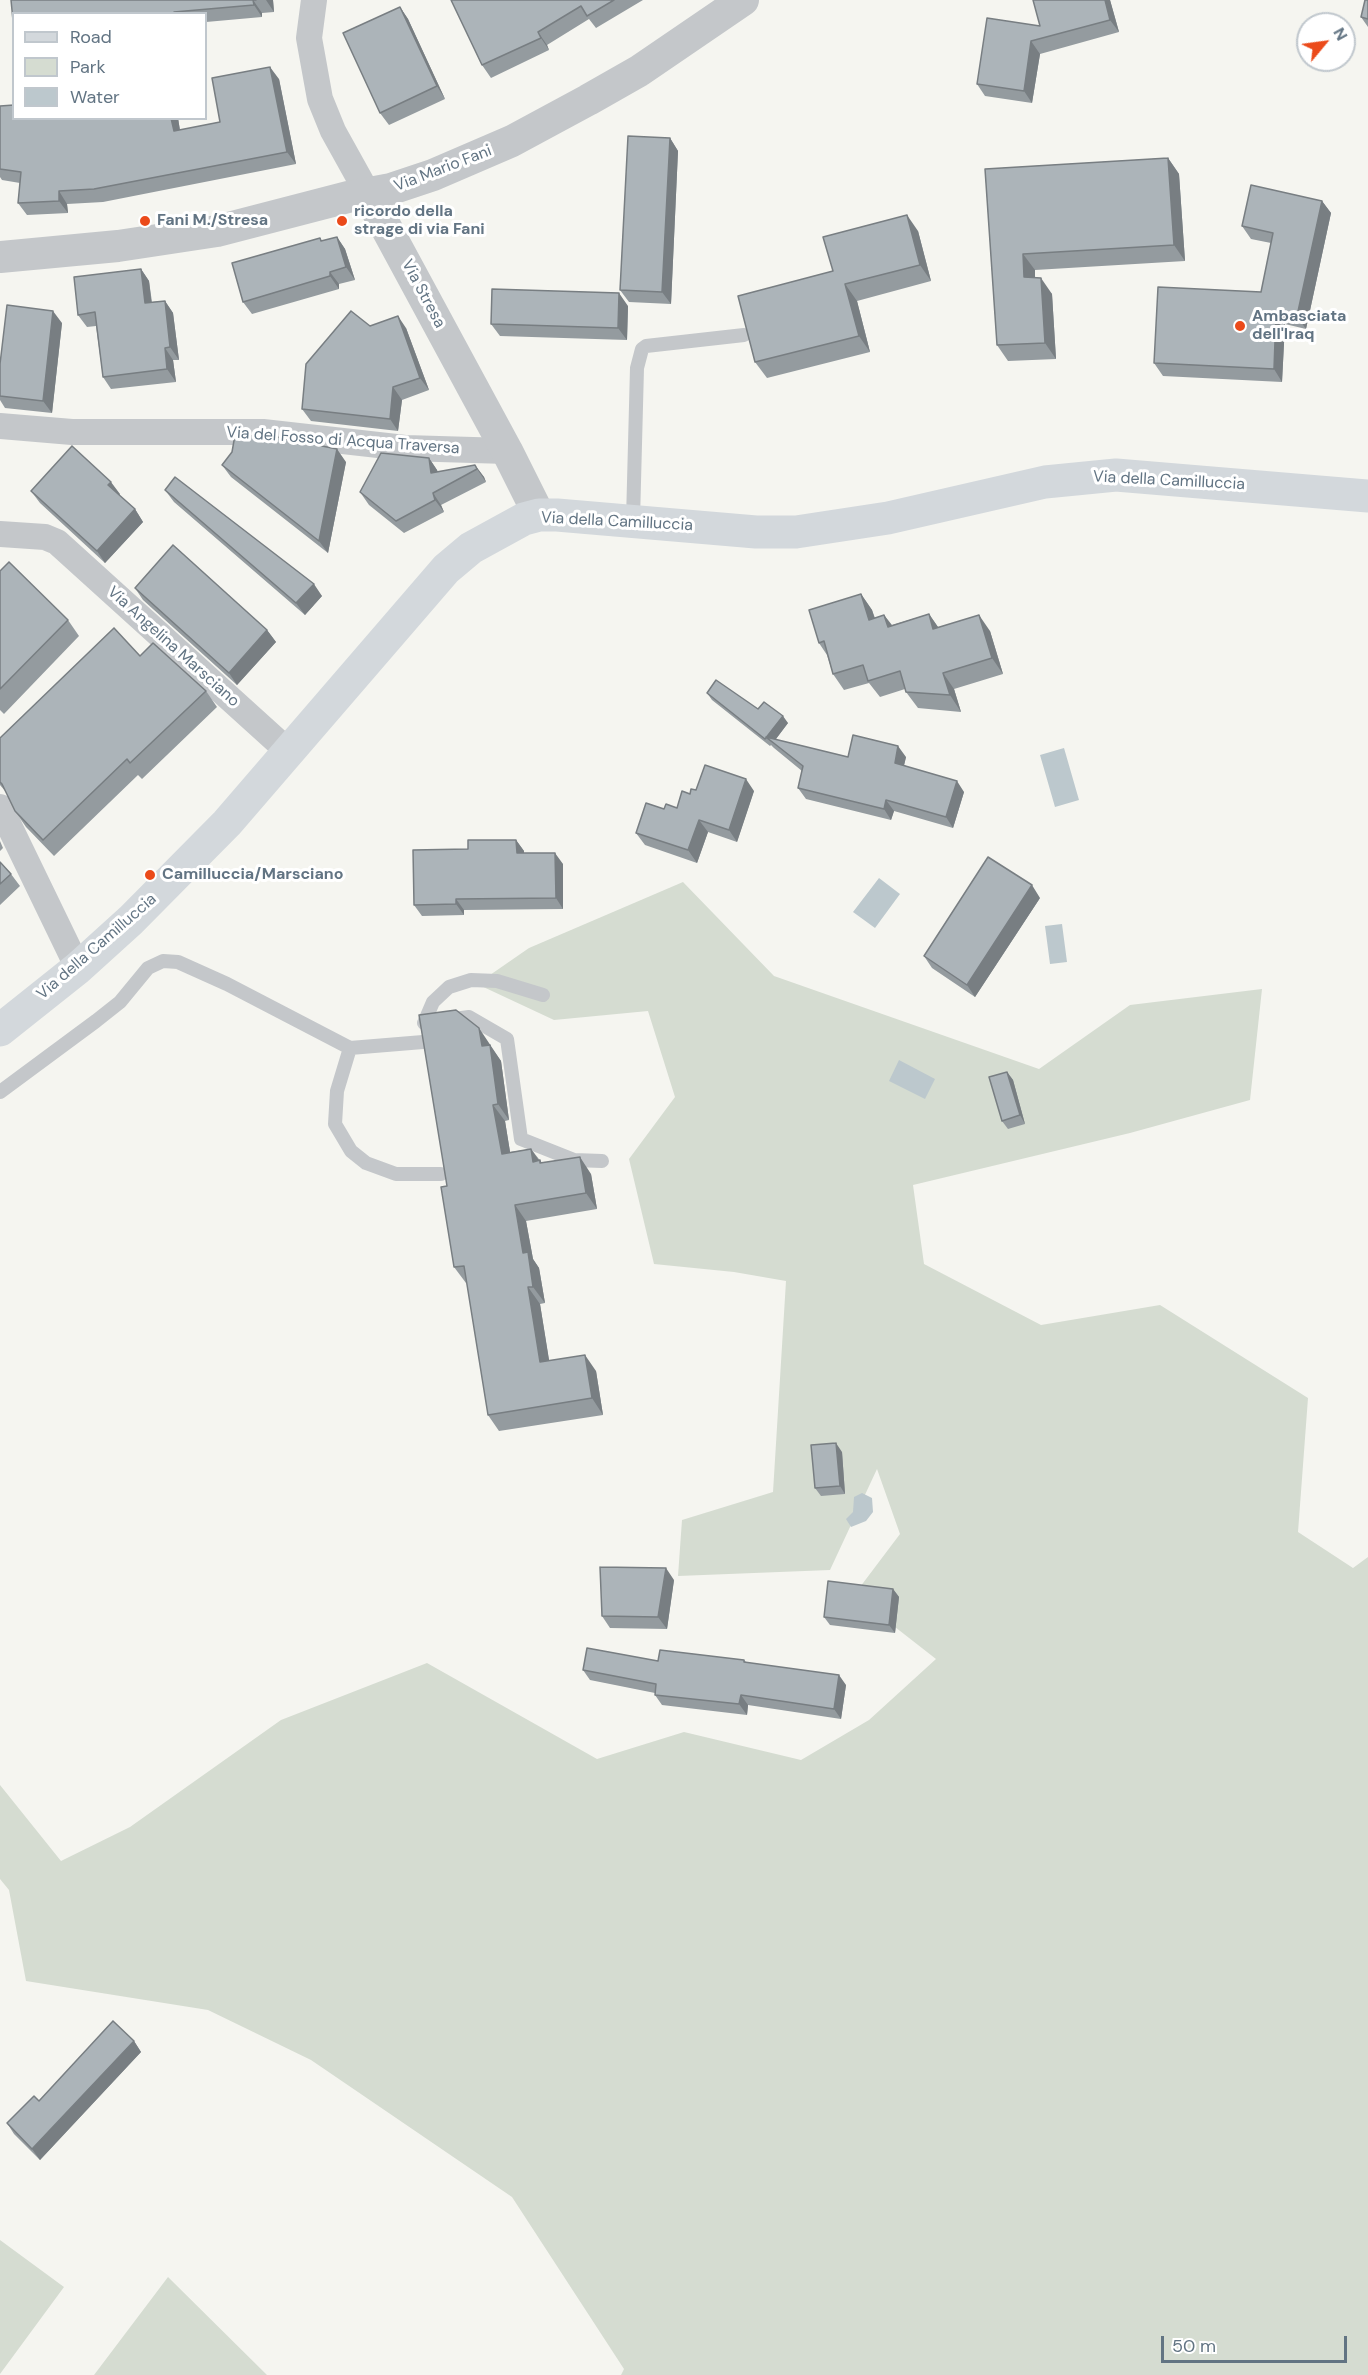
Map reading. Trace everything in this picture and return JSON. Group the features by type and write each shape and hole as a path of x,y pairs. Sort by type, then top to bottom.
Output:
{"main road":[{"name":"Via della Camilluccia","path":"0,1030 78,968 131,920 227,823 446,569 471,548 524,519 539,515 633,520 756,532 796,532 888,518 1045,482 1116,475 1368,496"}],"street":[{"name":"Via Stresa","path":"314,0 309,38 320,99 333,131 507,451 539,515"},
{"name":"Via Mario Fani","path":"0,257 59,253 165,240 243,226 434,175 534,130 631,75 743,0"},
{"name":"Via del Fosso di Acqua Traversa","path":"0,426 72,432 263,432 405,448 507,451"},
{"name":"Via Angelina Marsciano","path":"0,534 45,537 57,542 289,752"},
{"path":"0,807 78,968"}],"lane":[{"path":"633,520 637,368 642,350 646,346 744,335"},
{"path":"0,1092 120,1002 148,968 164,961 178,962 227,984 350,1048 423,1042"},
{"path":"543,995 497,981 471,980 449,987 433,1002 424,1023 469,1017 507,1039 520,1139 574,1160 602,1161"},
{"path":"350,1048 338,1091 334,1124 351,1151 366,1163 396,1174 441,1174"}],"green space":[{"path":"683,882 774,976 1039,1069 1130,1005 1262,989 1250,1100 1130,1133 913,1185 924,1264 1041,1325 1160,1305 1308,1398 1298,1532 1353,1568 1368,1557 1368,2375 621,2375 624,2369 512,2197 311,2060 208,2010 26,1981 9,1890 0,1879 0,1785 61,1861 130,1827 281,1720 427,1663 597,1759 684,1732 801,1760 869,1720 936,1659 854,1595 900,1534 877,1469 830,1570 678,1576 682,1520 773,1492 786,1281 734,1272 654,1264 629,1159 675,1097 648,1011 554,1020 477,984 529,948"},
{"path":"0,2240 64,2287 0,2374"},
{"path":"168,2277 267,2375 94,2375"}],"water":[{"path":"1064,748 1079,800 1055,807 1040,755"},
{"path":"879,878 900,894 875,928 853,912"},
{"path":"1062,924 1067,962 1050,964 1045,926"},
{"path":"899,1060 935,1079 925,1099 889,1081"},
{"path":"862,1493 872,1498 873,1512 866,1521 851,1527 846,1519 853,1512 854,1497"}],"building":[{"path":"11,0 253,0 254,5 174,12 12,12"},
{"path":"451,0 614,0 587,16 581,6 538,32 541,38 482,65"},
{"path":"1033,0 1105,0 1110,20 1031,41 1024,91 977,84 987,18 1040,26"},
{"path":"1365,0 1368,0 1368,19 1361,17"},
{"path":"400,7 437,86 380,113 343,33"},
{"path":"270,67 287,152 94,189 59,191 59,201 18,203 21,172 0,169 0,106 12,105 12,120 171,120 174,131 220,122 212,78"},
{"path":"628,136 670,138 662,292 620,290"},
{"path":"1168,158 1174,245 1023,254 1024,277 1041,278 1045,343 997,345 985,169"},
{"path":"1251,185 1322,201 1297,316 1276,312 1274,369 1154,363 1158,287 1261,292 1273,233 1242,226"},
{"path":"907,215 920,265 845,284 859,336 755,362 738,296 833,271 823,237"},
{"path":"337,237 346,267 330,272 330,276 243,302 232,263 320,238 321,241"},
{"path":"141,269 145,303 165,301 170,347 165,348 167,369 103,377 95,312 78,315 74,277"},
{"path":"492,289 619,293 618,328 491,324"},
{"path":"7,305 53,311 43,401 0,396 0,364"},
{"path":"351,311 370,326 398,316 420,378 393,387 390,419 302,409 306,364"},
{"path":"235,435 277,437 337,449 319,541 222,465 232,452"},
{"path":"72,446 111,482 108,485 135,509 97,551 31,491"},
{"path":"381,453 429,458 431,473 475,465 477,469 433,493 435,500 396,521 360,492"},
{"path":"175,477 314,584 296,603 165,490"},
{"path":"173,545 267,630 229,673 135,588"},
{"path":"9,562 68,620 0,689 0,571"},
{"path":"861,594 869,620 884,615 888,627 929,614 933,629 979,615 992,658 943,673 950,695 906,692 900,671 868,681 863,665 833,674 824,641 819,643 809,610"},
{"path":"114,628 140,656 153,643 206,691 130,763 127,759 43,840 15,811 0,782 0,738"},
{"path":"716,680 758,709 764,702 783,716 765,739 707,693"},
{"path":"853,735 898,746 895,763 957,781 946,817 886,800 884,809 798,788 803,766 766,737 848,757"},
{"path":"705,765 746,779 729,830 699,820 688,850 636,833 646,803 664,809 666,804 677,808 682,791 690,794 691,789 696,790"},
{"path":"468,840 516,840 517,853 555,853 556,898 456,899 456,904 414,905 413,850 468,849"},
{"path":"988,857 1032,885 967,985 924,956"},
{"path":"0,862 11,874 0,884"},
{"path":"456,1010 479,1028 482,1046 490,1045 498,1104 493,1105 502,1154 531,1149 533,1162 540,1160 540,1163 580,1157 586,1193 515,1205 523,1253 528,1252 533,1287 528,1287 540,1362 585,1355 592,1398 488,1415 464,1266 454,1267 441,1187 447,1186 419,1015"},
{"path":"1007,1072 1020,1115 1002,1121 989,1077"},
{"path":"836,1443 840,1486 815,1488 811,1445"},
{"path":"600,1567 666,1568 658,1617 602,1616"},
{"path":"828,1581 893,1589 889,1625 824,1617"},
{"path":"587,1648 658,1661 660,1650 839,1675 834,1709 741,1695 739,1704 655,1695 656,1684 583,1670"},
{"path":"113,2021 134,2041 32,2149 7,2123 34,2096 39,2101"}],"place":[{"name":"Fani M./Stresa","path":"145,221"},
{"name":"ricordo della strage di via Fani","path":"342,221"},
{"name":"Ambasciata dell'Iraq","path":"1240,326"},
{"name":"Camilluccia/Marsciano","path":"150,875"}]}
